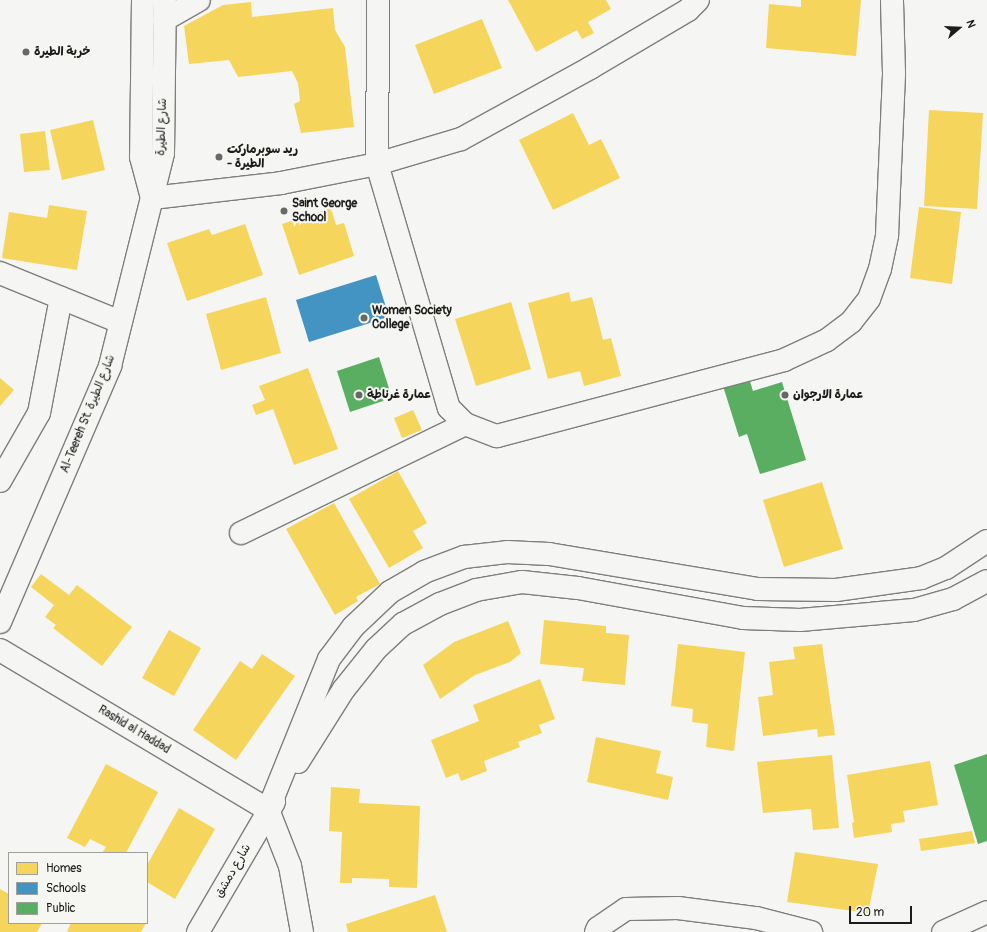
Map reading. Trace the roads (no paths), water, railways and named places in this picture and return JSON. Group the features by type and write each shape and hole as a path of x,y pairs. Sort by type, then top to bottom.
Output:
{"street":[{"name":"شارع الطيرة","path":"142,0 141,157 152,198"},
{"path":"164,10 199,0"},
{"path":"378,0 377,164 449,408 465,424 497,436 784,360 827,340 851,322 869,299 880,269 887,235 894,73 892,0"},
{"path":"152,198 281,183 377,164 461,139 596,64 688,10 698,0"},
{"name":"شارع الطيرة","path":"152,198 163,153 164,10"},
{"name":"Al-Teereh St. شارع الطيرة","path":"0,622 110,366 152,198"},
{"path":"0,273 120,322"},
{"path":"0,481 39,413 61,298"},
{"path":"241,533 465,424"},
{"path":"302,932 290,866 268,810 330,659 353,627 390,592 424,572 464,557 507,552 549,554 758,589 836,590 921,578 946,568 987,541"},
{"path":"268,810 344,689 376,649 403,624 440,604 476,590 522,582 578,588 743,618 800,620 914,610 953,599 987,581"},
{"name":"Rashid al Haddad","path":"0,650 268,810"},
{"name":"شارع دمشق","path":"198,932 268,810"},
{"path":"596,932 598,928 626,909 678,908 756,918 811,932"},
{"path":"943,932 987,912"}],"place":[{"name":"خربة الطيرة","path":"26,52"},
{"name":"ريد سوبرماركت - الطيرة","path":"219,157"},
{"name":"Saint George School","path":"284,211"},
{"name":"Women Society College","path":"364,318"},
{"name":"عمارة غرناطة","path":"359,395"},
{"name":"عمارة الارجوان","path":"785,395"}]}
